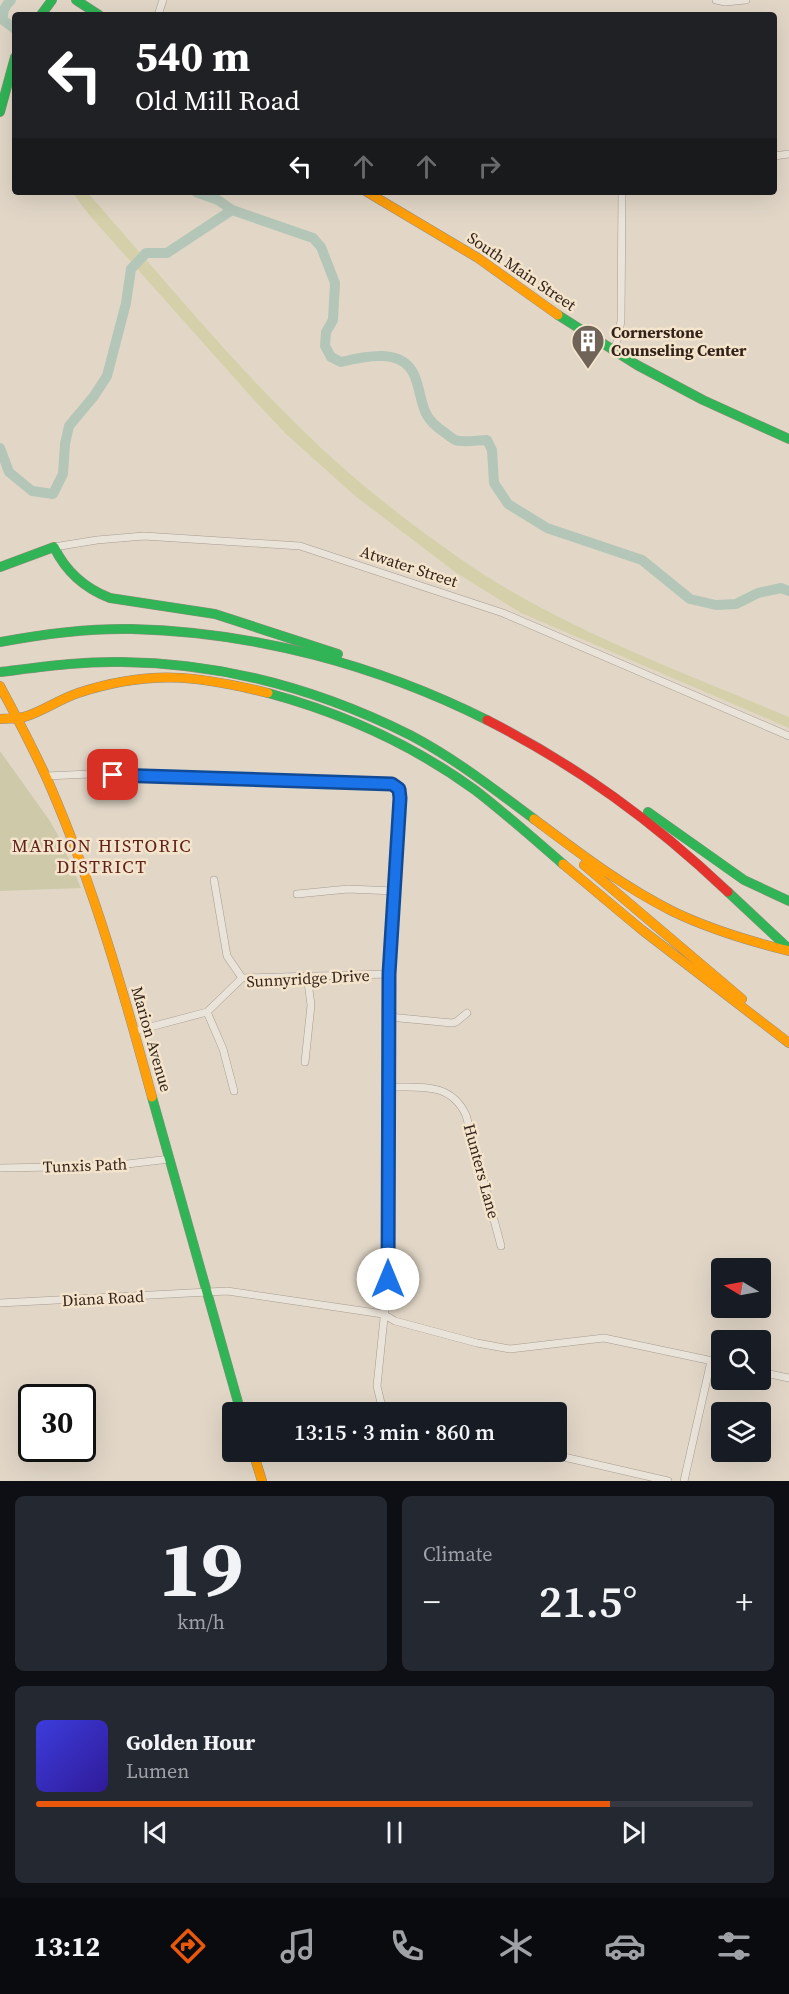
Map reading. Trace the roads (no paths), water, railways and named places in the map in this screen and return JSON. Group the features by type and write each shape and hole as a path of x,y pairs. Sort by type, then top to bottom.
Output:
{"main road":[{"path":"76,0 94,12"},
{"path":"0,112 12,68"},
{"name":"South Main Street","path":"372,195 478,258 540,303 615,351 691,393 789,439"},
{"path":"54,548 74,579 100,595 222,616 385,670 498,725 611,785 744,880 789,901"},
{"name":"Atwater Street","path":"0,567 54,548"},
{"path":"0,642 86,631 131,629 195,633 248,641 313,655 376,674 438,697"},
{"path":"4,671 88,662 153,662 219,669 284,684 346,705 407,733 463,767 594,863 641,894 690,919 740,938 789,950"},
{"path":"0,719 31,715 65,697 93,687 123,680 165,676 217,681 280,696 361,724 410,749 476,791 642,930 789,1043"},
{"name":"Marion Avenue","path":"0,686 46,776 83,865 135,1030 206,1292 239,1402"},
{"path":"556,757 611,793 663,833 789,950"},
{"path":"500,794 789,1038"},
{"path":"256,1462 262,1481"}],"street":[{"path":"716,0 725,2 746,0"},
{"path":"615,351 621,321 622,195"},
{"name":"Atwater Street","path":"54,548 97,540 144,536 300,546 503,613 789,736"},
{"path":"46,776 90,774 392,784 399,789 389,974 388,1279 377,1386 381,1402"},
{"path":"214,880 227,956 242,978"},
{"path":"297,894 348,889 394,891"},
{"name":"Sunnyridge Drive","path":"207,1012 242,978 389,974"},
{"path":"305,1062 310,1005 307,975"},
{"path":"135,1030 207,1012 223,1049 234,1091"},
{"path":"389,1017 452,1023 462,1019 467,1013"},
{"name":"Hunters Lane","path":"387,1087 442,1090 461,1104 466,1115 501,1246"},
{"name":"Tunxis Path","path":"0,1167 110,1166 170,1159"},
{"name":"Diana Road","path":"0,1303 227,1291 383,1314 395,1321 477,1343 510,1349 604,1338 711,1361"},
{"path":"684,1481 711,1361"},
{"path":"771,1374 789,1378"},
{"path":"567,1458 668,1481"}],"waterway":[{"path":"11,0 4,9 3,20 12,27"},
{"path":"204,195 218,200 232,210 313,238 321,247 335,283 333,320 326,332 325,346 331,357 341,362 372,356 393,357 410,367 426,414 436,426 455,440 487,440 492,450 494,483 508,504 547,528 642,560 690,599 716,605 736,604 758,593 781,588 789,591"},
{"path":"0,448 9,472 32,491 53,494 63,474 69,426 107,376 126,303 131,269 146,253 167,253 232,210"}],"place":[{"name":"Cornerstone Counseling Center","path":"588,370"}],"district":[{"name":"MARION HISTORIC DISTRICT","path":"102,856"}]}
